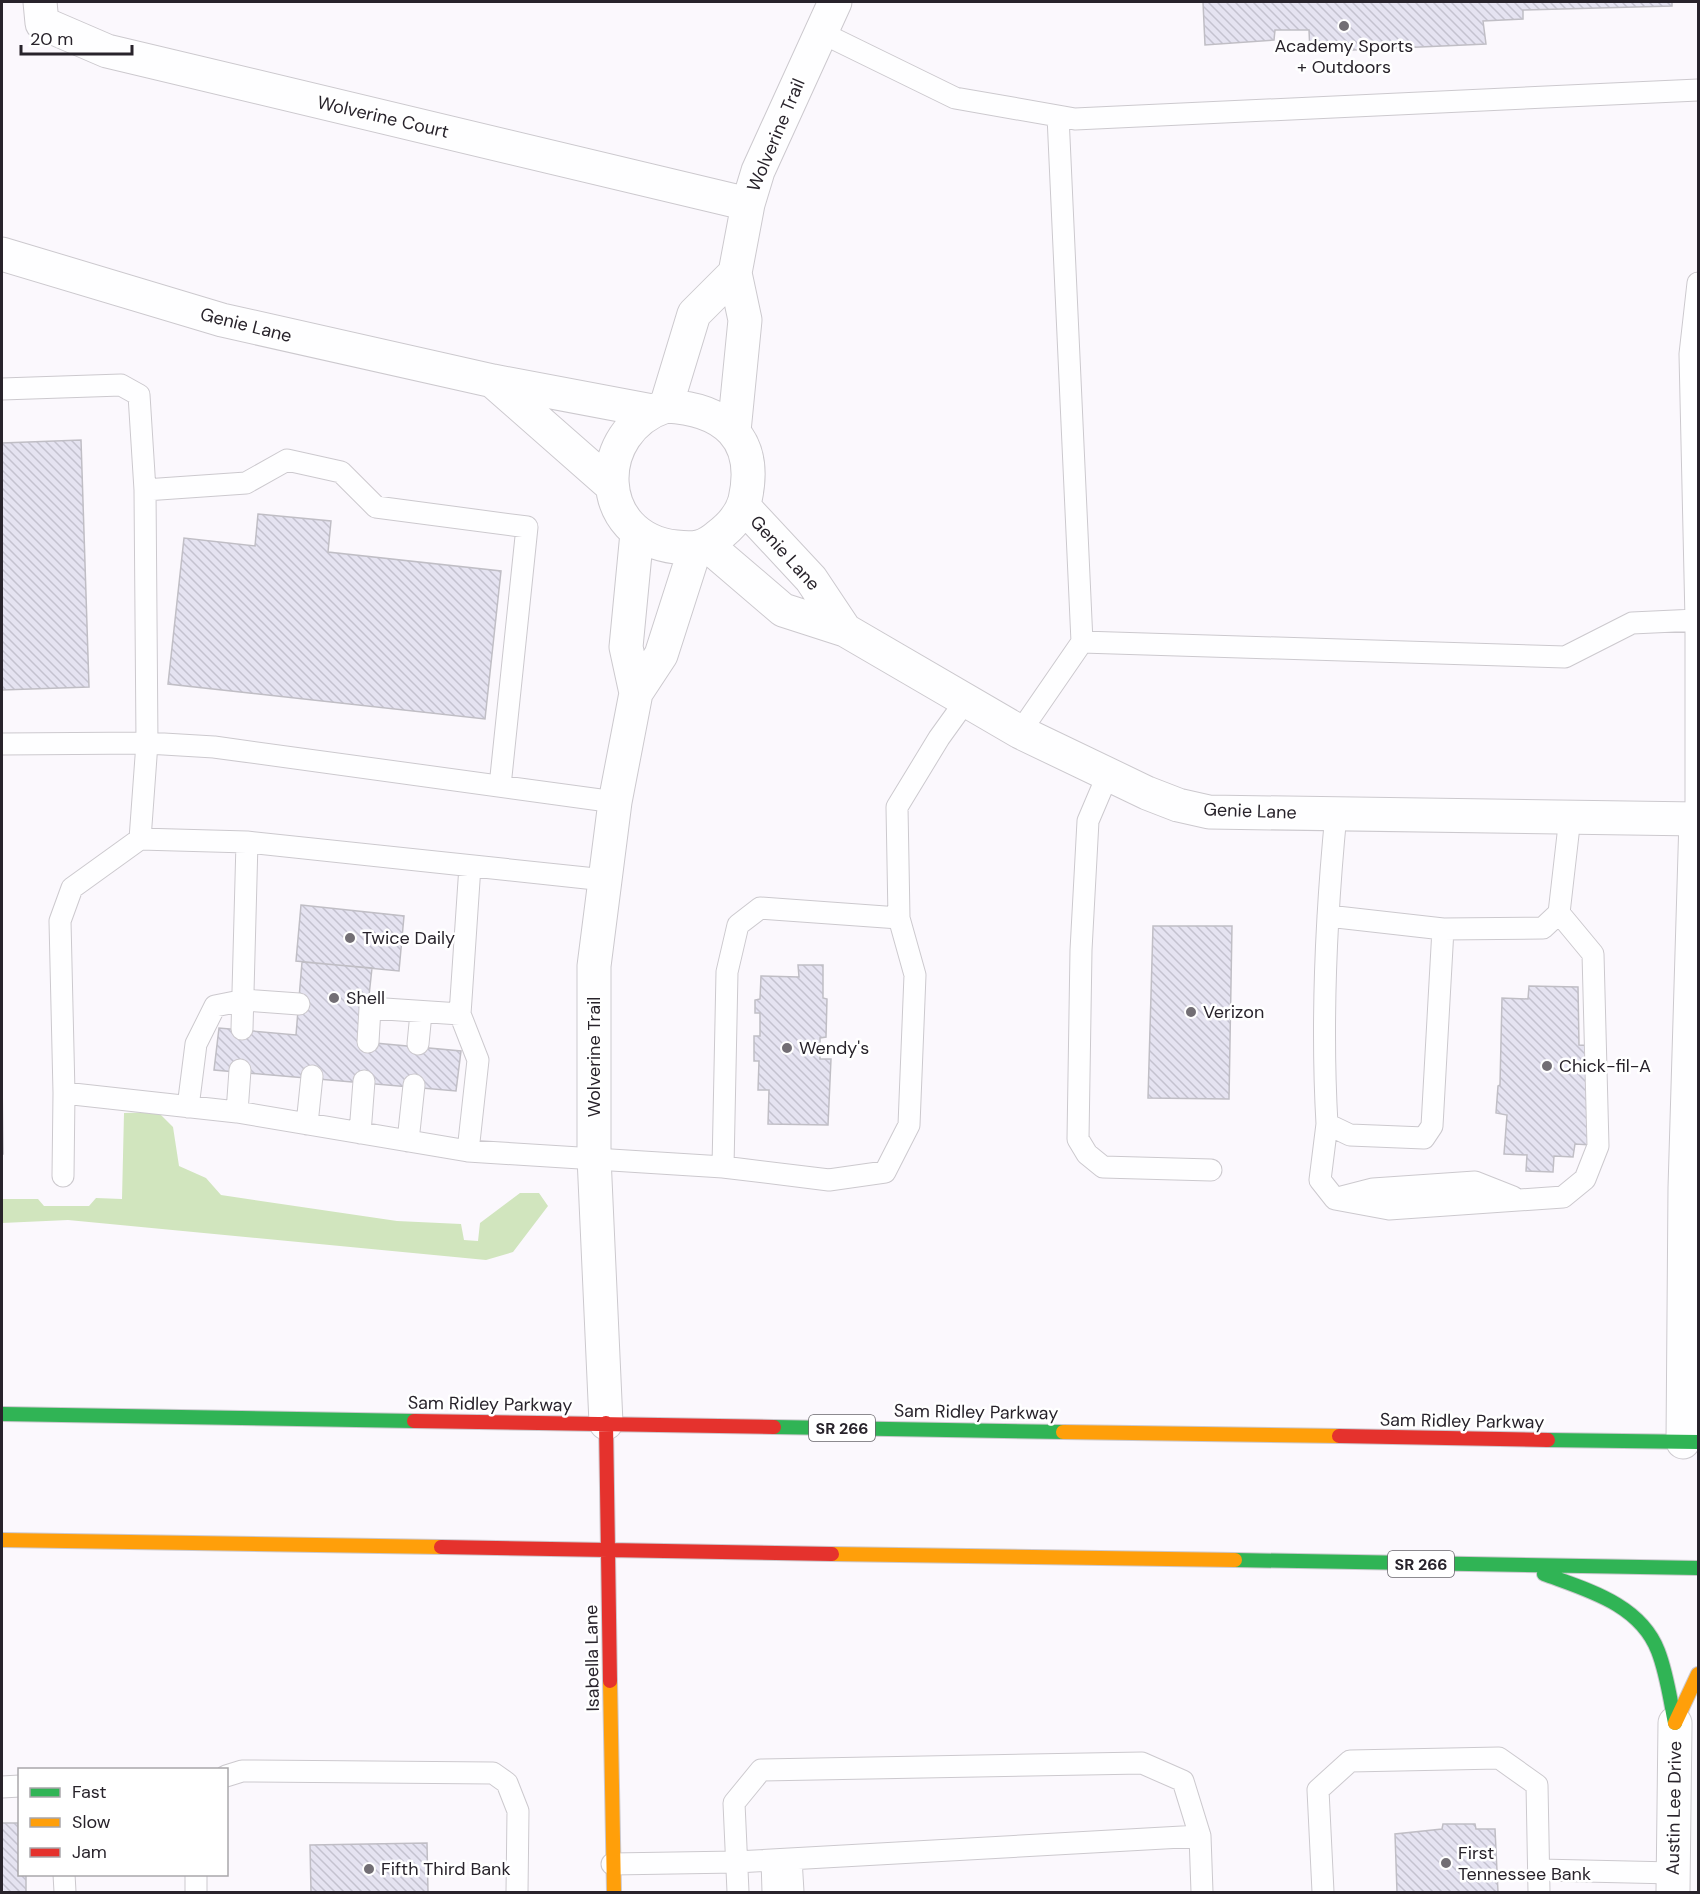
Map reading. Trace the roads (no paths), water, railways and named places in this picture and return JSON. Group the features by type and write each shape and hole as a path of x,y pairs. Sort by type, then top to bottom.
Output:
{"main road":[{"name":"Sam Ridley Parkway","path":"2,1414 1691,1442"},
{"name":"Isabella Lane","path":"606,1424 614,1893"},
{"name":"SR 266","path":"2,1540 1698,1568"},
{"path":"1523,1566 1602,1596 1625,1609 1637,1621 1657,1648 1675,1723"},
{"path":"1675,1723 1698,1674"}],"street":[{"name":"Wolverine Court","path":"40,2 42,23 107,51 748,204"},
{"name":"Wolverine Trail","path":"734,431 744,320 735,273 748,204 758,171 835,2"},
{"name":"Genie Lane","path":"2,254 222,320 494,381 659,409"},
{"path":"659,409 706,412 734,431 745,457 748,485 743,506 734,521 701,547 658,545 637,533 624,520 615,503 611,485 613,465 630,429 659,409 694,314 735,273"},
{"name":"Genie Lane","path":"494,381 611,485"},
{"name":"Genie Lane","path":"743,506 811,579 845,630"},
{"name":"Wolverine Trail","path":"606,1424 594,1157 594,966 615,802 636,693 626,647 637,533"},
{"name":"Wolverine Trail","path":"636,693 662,655 701,547"},
{"name":"Genie Lane","path":"701,547 783,610 845,630 968,699 1020,732 1178,805 1209,812 1697,819"},
{"path":"1691,1442 1692,1132 1697,819"},
{"name":"Austin Lee Drive","path":"1673,1883 1675,1723"}],"lane":[{"path":"820,32 955,98 1075,119 1698,90"},
{"path":"1020,732 1082,642 1058,116"},
{"path":"1697,819 1697,620 1690,354 1698,283"},
{"path":"2,389 121,385 140,395 145,490 147,743 140,839"},
{"path":"145,490 246,483 287,460 341,472 376,507 527,527 500,786"},
{"path":"1082,642 1565,657 1632,623 1697,620"},
{"path":"64,1093 237,1112 468,1151 594,1157 723,1167 830,1180 885,1172 909,1125 915,975 899,918 897,807 939,738 968,699"},
{"path":"2,744 147,743 214,747 615,802"},
{"path":"1108,774 1088,821 1081,950 1078,1139 1088,1154 1103,1167 1211,1170"},
{"path":"1336,814 1328,916 1323,1045 1327,1124 1320,1180 1335,1198 1389,1209 1563,1197 1585,1179 1598,1146 1593,954 1559,914"},
{"path":"1328,916 1443,929 1543,928 1559,914 1570,817"},
{"path":"63,1176 64,1093 60,921 72,888 140,839 247,842 605,880"},
{"path":"243,1029 247,842"},
{"path":"468,1151 478,1060 460,1014 470,866"},
{"path":"723,1167 727,972 738,925 760,908 899,918"},
{"path":"1327,1124 1350,1135 1424,1138 1432,1126 1443,929"},
{"path":"188,1107 196,1044 215,1006 245,1000 299,1004"},
{"path":"368,1042 370,1008 460,1014"},
{"path":"418,1044 421,1013"},
{"path":"237,1112 240,1070"},
{"path":"307,1124 312,1076"},
{"path":"360,1133 364,1081"},
{"path":"408,1141 414,1085"},
{"path":"1323,1893 1318,1790 1350,1761 1499,1758 1537,1785 1539,1893"},
{"path":"738,1893 734,1803 761,1770 1142,1763 1184,1781 1200,1836 1202,1893"},
{"path":"228,1775 242,1771 493,1773 507,1783 518,1811 517,1893"},
{"path":"2,1787 18,1786"},
{"path":"612,1864 736,1862 1200,1836"},
{"path":"773,1893 782,1859"},
{"path":"782,1859 793,1893"},
{"path":"1540,1870 1673,1883"},
{"path":"64,1876 65,1893"},
{"path":"196,1876 196,1893"}],"place":[{"name":"Academy Sports + Outdoors","path":"1344,26"},
{"name":"Twice Daily","path":"350,938"},
{"name":"Shell","path":"334,998"},
{"name":"Verizon","path":"1191,1012"},
{"name":"Wendy's","path":"787,1048"},
{"name":"Chick-fil-A","path":"1547,1066"},
{"name":"First Tennessee Bank","path":"1446,1863"},
{"name":"Fifth Third Bank","path":"369,1869"}]}
